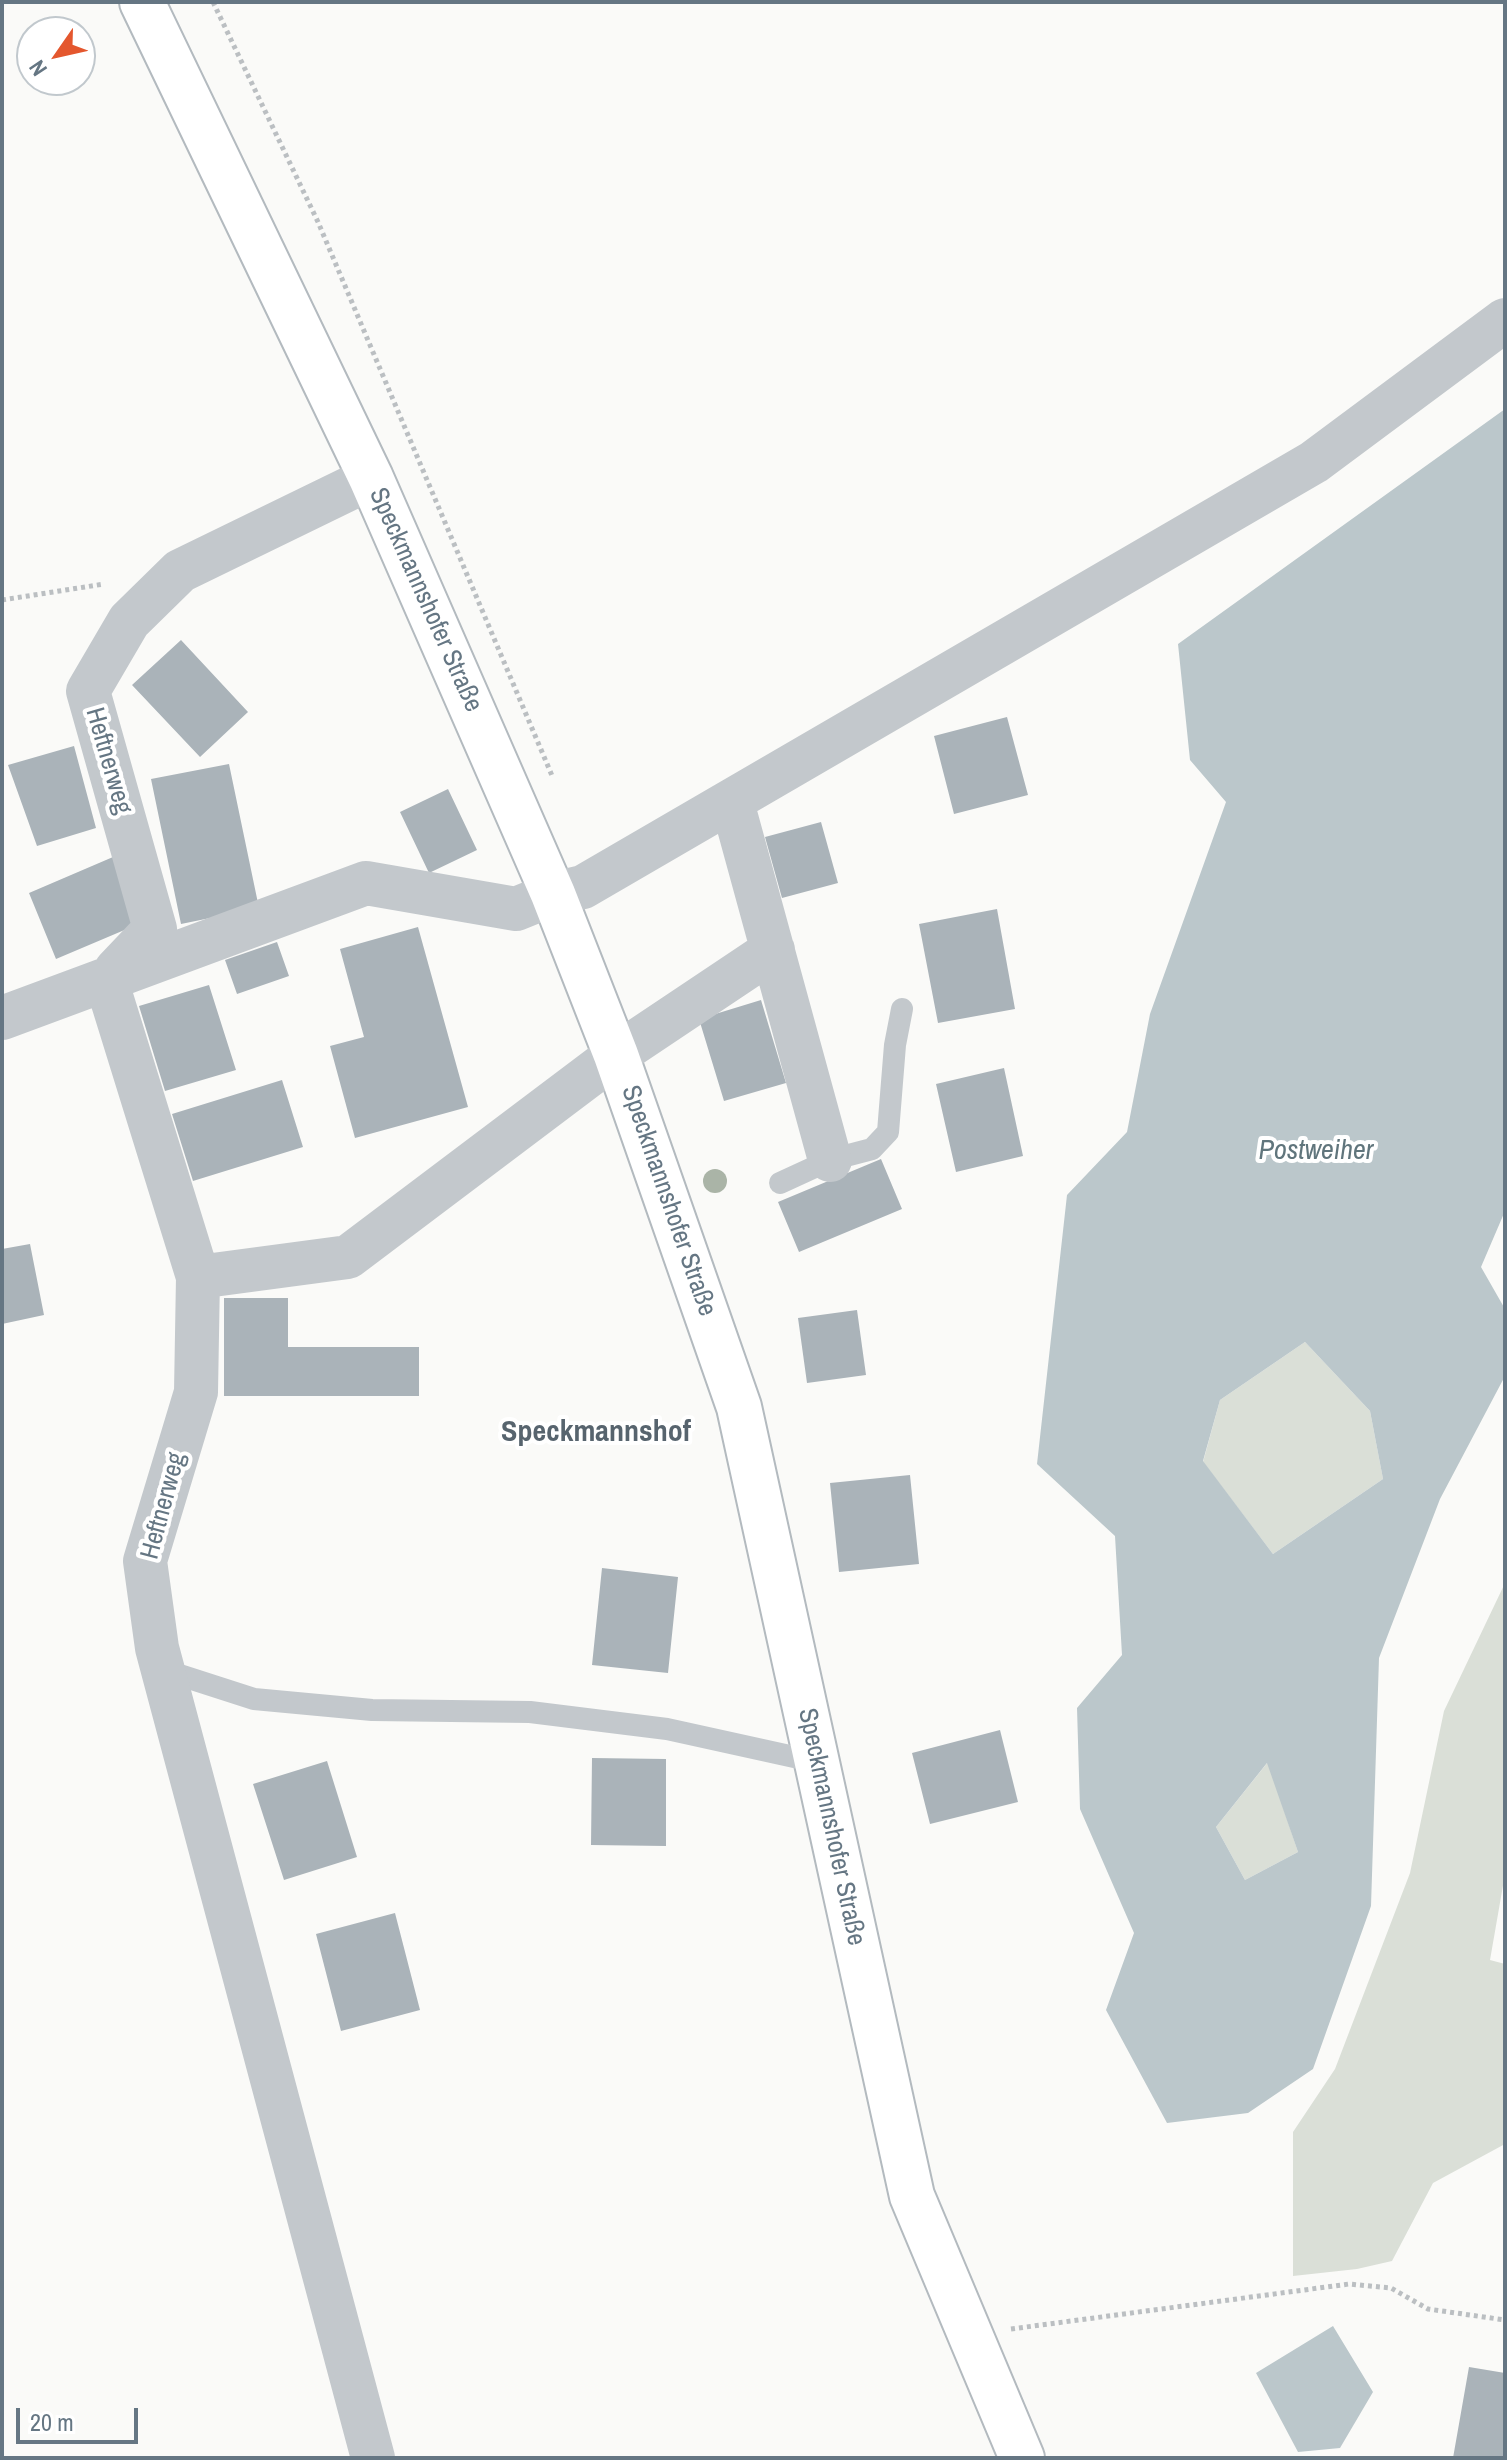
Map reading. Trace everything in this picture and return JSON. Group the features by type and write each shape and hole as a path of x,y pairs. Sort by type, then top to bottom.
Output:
{"street":[{"name":"Speckmannshofer Straße","path":"142,2 371,478 553,894 616,1055 739,1407 912,2196 1022,2458"},
{"name":"Heftnerweg","path":"2,1018 366,883 516,909 553,894 583,887 1314,462 1505,320"},
{"name":"Heftnerweg","path":"106,980 155,929 88,691 129,621 180,571 371,478"},
{"path":"732,802 830,1160"},
{"path":"198,1277 348,1257 616,1055 773,950"},
{"name":"Heftnerweg","path":"106,980 198,1277 196,1392 145,1561 157,1648 373,2458"}],"lane":[{"path":"780,1183 830,1160 872,1149 888,1132 895,1045 902,1009"},
{"path":"164,1670 254,1699 372,1710 530,1712 667,1729 817,1762"}],"path":[{"path":"213,2 318,222 555,782"},
{"path":"2,600 117,581"},
{"path":"970,2334 1349,2284 1391,2288 1428,2309 1505,2320"}],"shaded area":[{"path":"1305,1342 1370,1411 1383,1479 1273,1554 1203,1462 1220,1400"},
{"path":"1505,1583 1505,1874 1490,1960 1505,1964 1505,2144 1433,2183 1392,2261 1357,2269 1293,2276 1293,2132 1335,2069 1410,1873 1444,1711"},
{"path":"1268,1762 1298,1852 1245,1880 1216,1827"}],"water":[{"name":"Postweiher","path":"1505,409 1505,1211 1481,1267 1505,1309 1505,1376 1440,1499 1379,1658 1371,1906 1313,2069 1248,2113 1167,2123 1106,2010 1134,1933 1080,1809 1077,1708 1122,1655 1115,1536 1037,1464 1067,1195 1127,1132 1150,1014 1226,802 1190,760 1178,644","holes":["1305,1342 1370,1411 1383,1479 1273,1554 1203,1461 1220,1400","1267,1763 1298,1852 1245,1880 1216,1827"]},
{"path":"1333,2326 1373,2392 1340,2448 1298,2452 1256,2373"}],"building":[{"path":"181,640 248,712 200,757 132,685"},
{"path":"1007,717 1028,795 954,814 934,736"},
{"path":"74,746 96,828 37,846 8,765"},
{"path":"229,764 259,908 181,924 151,779"},
{"path":"448,789 477,850 429,873 400,812"},
{"path":"821,822 838,883 782,898 765,837"},
{"path":"113,857 141,923 56,959 29,893"},
{"path":"997,909 1015,1009 938,1023 919,924"},
{"path":"418,927 468,1107 355,1138 330,1046 364,1037 340,949"},
{"path":"277,942 289,976 237,994 225,960"},
{"path":"209,985 236,1070 165,1091 139,1006"},
{"path":"761,1000 786,1083 724,1101 699,1019"},
{"path":"1004,1068 1023,1156 956,1172 936,1084"},
{"path":"282,1080 303,1147 193,1181 172,1114"},
{"path":"881,1159 902,1209 799,1252 778,1202"},
{"path":"30,1244 44,1315 2,1324 2,1249"},
{"path":"224,1298 288,1298 288,1347 419,1347 419,1396 224,1396"},
{"path":"857,1310 866,1375 807,1383 798,1318"},
{"path":"910,1475 919,1564 839,1572 830,1483"},
{"path":"602,1568 678,1577 668,1673 592,1665"},
{"path":"1000,1730 1018,1802 930,1824 912,1753"},
{"path":"592,1758 666,1759 666,1846 591,1845"},
{"path":"327,1761 357,1857 284,1880 253,1784"},
{"path":"395,1913 420,2010 341,2031 316,1934"},
{"path":"1469,2367 1505,2373 1505,2458 1453,2458"}],"district":[{"name":"Speckmannshof","path":"596,1433"}]}
